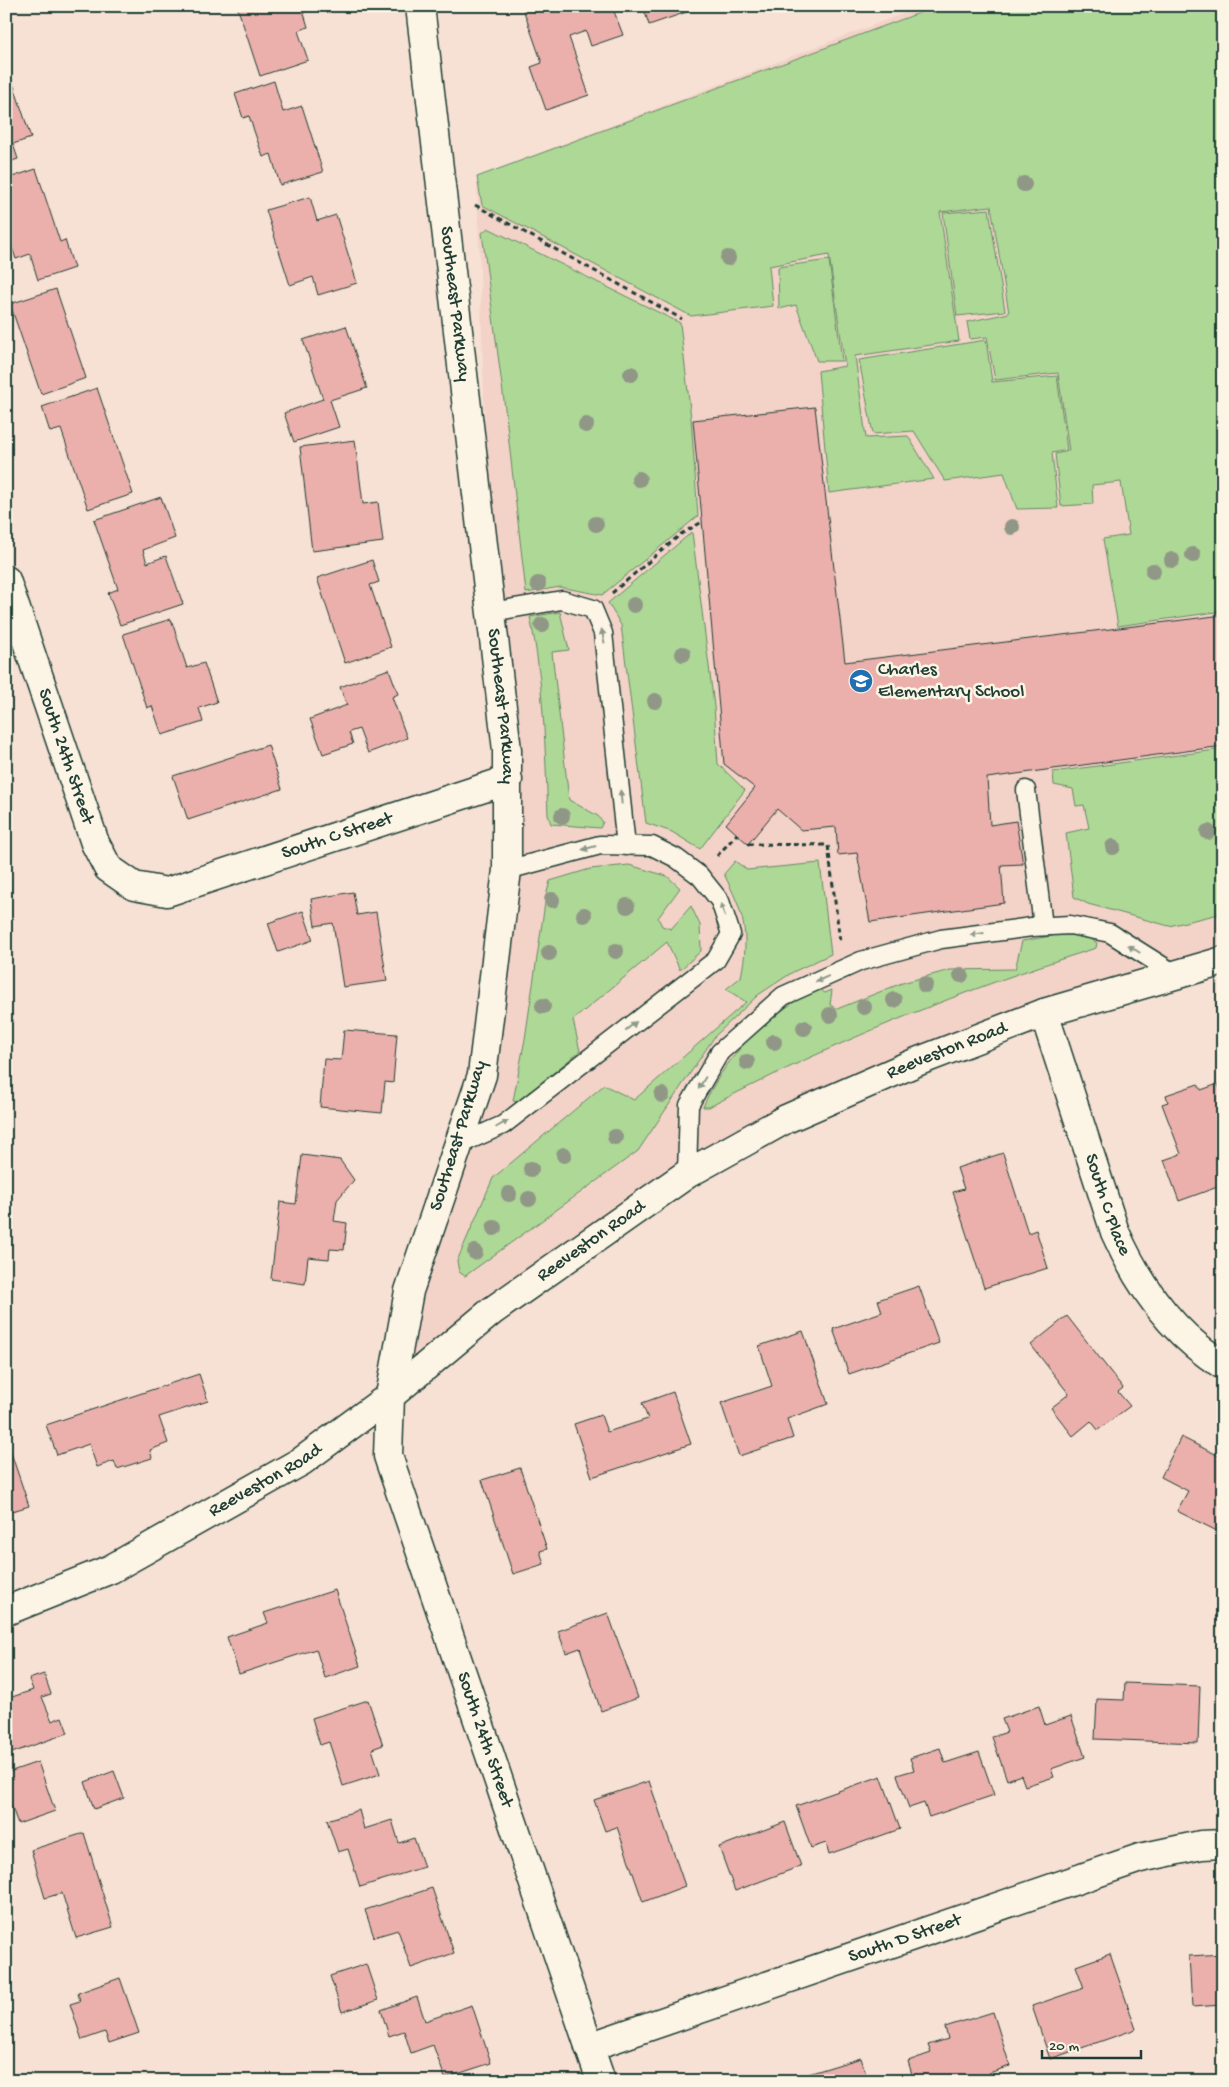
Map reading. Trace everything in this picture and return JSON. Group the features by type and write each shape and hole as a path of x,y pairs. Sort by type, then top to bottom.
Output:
{"street":[{"name":"Southeast Parkway","path":"390,1396 409,1291 482,1075 507,870 507,750 420,6"},
{"name":"South 24th Street","path":"6,580 95,844 108,868 134,886 167,892"},
{"name":"South C Street","path":"167,892 508,780"},
{"name":"Reeveston Road","path":"6,1611 111,1569 302,1461 390,1396 492,1310 687,1174 786,1119 919,1061 1044,1013 1223,961"},
{"name":"South C Place","path":"1044,1013 1115,1232 1127,1258 1148,1294 1168,1320 1200,1351 1223,1365"},
{"name":"South 24th Street","path":"390,1396 388,1456 601,2081"},
{"name":"South D Street","path":"589,2047 1140,1858 1201,1844 1223,1844"}],"lane":[{"path":"492,612 562,600 593,609 603,633 626,846"},
{"path":"1026,790 1043,926"},
{"path":"458,1145 503,1125 716,960 731,934 720,901 700,876 676,858 652,846 600,845 507,870"},
{"path":"687,1174 690,1105 720,1052 783,996 861,962 941,939 1043,926 1070,925 1110,934 1176,974"}],"path":[{"path":"475,205 682,319"},
{"path":"593,609 681,534 702,522"},
{"path":"748,844 828,845 843,970"}],"shaded area":[{"name":"Charles Elementary School","path":"923,6 1223,6 1223,961 786,1119 390,1396 482,1075 507,870 491,612 477,177"}],"green space":[{"path":"938,6 1223,6 1223,611 1118,626 1103,539 1129,535 1121,482 1092,485 1093,504 1061,506 1055,454 1069,451 1058,373 995,380 987,337 970,339 967,322 1009,313 991,206 940,212 959,341 855,356 866,438 908,436 934,479 829,493 818,371 845,366 829,255 769,266 773,306 691,316 482,205 477,177"},
{"path":"989,209 1005,311 957,316 943,213"},
{"path":"488,228 680,323 691,418 698,516 602,595 560,587 526,593 506,416 482,233"},
{"path":"829,260 842,361 817,361 796,305 779,309 778,267"},
{"path":"986,340 992,382 1057,376 1067,450 1052,453 1058,508 1017,509 1004,473 945,481 914,431 873,434 859,360"},
{"path":"692,532 714,706 718,764 745,790 700,849 672,832 646,823 621,625 608,603"},
{"path":"560,612 569,650 552,652 569,800 598,816 603,822 600,828 551,824 548,815 541,691 530,617"},
{"path":"1223,749 1223,913 1169,926 1088,904 1074,897 1066,833 1089,828 1084,805 1076,806 1073,789 1054,785 1053,772"},
{"path":"735,861 747,870 820,863 831,954 793,972 758,995 715,1036 638,1151 465,1276 459,1272 457,1261 493,1178 604,1085 634,1100 746,1002 726,989 741,977 745,948 741,913 724,874"},
{"path":"629,865 667,876 680,888 658,918 662,926 671,929 691,906 700,925 701,951 680,970 667,942 573,1020 580,1051 518,1102 513,1101 525,1039 546,896 550,881 590,869"},
{"path":"1057,935 1085,935 1097,943 1096,948 997,981 899,1019 803,1061 709,1107 703,1107 722,1072 757,1030 785,1008 817,987 825,993 832,990 830,1005 837,1009 902,983 950,970 1015,969 1022,941"}],"building":[{"path":"237,6 289,6 291,11 302,7 308,27 298,31 308,60 260,76"},
{"path":"522,6 612,6 623,35 591,46 586,31 569,37 589,95 546,110 531,67 542,63"},
{"path":"643,6 704,6 649,25"},
{"path":"6,62 31,138 13,144 18,159 6,163"},
{"path":"274,81 283,112 302,106 323,172 280,185 271,154 263,157 249,116 243,118 235,94"},
{"path":"36,169 60,242 65,240 74,268 38,280 30,254 16,259 6,230 6,179"},
{"path":"310,197 317,221 336,215 357,283 318,295 313,277 290,285 266,210"},
{"path":"56,289 86,378 41,394 10,304"},
{"path":"346,326 367,388 330,400 339,427 294,442 284,413 323,399 303,340"},
{"path":"97,388 133,494 88,509 61,429 50,432 42,407"},
{"path":"815,407 845,662 1223,615 1223,746 987,778 990,825 1016,821 1023,864 1001,865 1004,903 870,922 857,853 838,855 836,827 801,830 777,809 748,844 726,824 755,788 724,764 693,420"},
{"path":"355,440 363,504 378,502 383,542 312,551 300,447"},
{"path":"161,497 175,538 143,550 147,563 166,556 183,604 120,625 108,593 118,589 94,520"},
{"path":"372,560 379,582 370,585 391,647 345,663 317,578"},
{"path":"171,619 187,668 204,663 217,702 199,708 203,722 162,735 152,706 147,708 123,634"},
{"path":"389,669 398,694 392,697 407,738 368,753 359,729 349,732 353,744 323,754 310,719 347,705 340,687"},
{"path":"268,745 282,789 188,820 173,776"},
{"path":"353,892 357,915 376,912 387,981 343,987 333,923 315,926 311,899"},
{"path":"303,911 313,940 278,952 268,923"},
{"path":"344,1030 397,1034 393,1083 385,1082 382,1113 320,1107 324,1059 341,1060"},
{"path":"1198,1084 1201,1090 1218,1084 1223,1097 1223,1185 1179,1201 1164,1160 1181,1154 1162,1104 1168,1102 1166,1095"},
{"path":"1003,1153 1028,1233 1036,1230 1048,1268 984,1288 953,1192 964,1189 957,1168"},
{"path":"302,1155 340,1160 354,1180 337,1200 334,1221 347,1223 344,1250 330,1249 329,1259 308,1257 305,1284 271,1279 280,1202 296,1204"},
{"path":"919,1286 939,1343 849,1374 833,1329 882,1312 878,1300"},
{"path":"1067,1316 1123,1388 1118,1392 1130,1406 1098,1430 1091,1421 1073,1436 1051,1408 1069,1394 1031,1345"},
{"path":"803,1331 828,1404 787,1419 793,1438 739,1456 721,1403 772,1386 759,1346"},
{"path":"199,1374 208,1401 159,1417 168,1443 150,1450 152,1458 117,1469 114,1461 97,1467 89,1444 57,1455 46,1425"},
{"path":"673,1392 691,1444 592,1477 574,1424 601,1415 607,1432 648,1419 642,1403"},
{"path":"1181,1437 1223,1458 1223,1534 1177,1511 1188,1491 1161,1477"},
{"path":"8,1444 29,1506 6,1513 6,1445"},
{"path":"520,1468 547,1549 540,1551 544,1564 513,1574 482,1480"},
{"path":"335,1590 360,1666 325,1678 316,1649 239,1674 227,1637 268,1623 264,1613"},
{"path":"608,1613 638,1698 601,1711 580,1648 566,1653 558,1631"},
{"path":"44,1674 51,1694 42,1697 52,1721 62,1717 68,1733 6,1755 6,1699 33,1690 29,1679"},
{"path":"1125,1683 1200,1686 1198,1743 1095,1739 1097,1699 1124,1700"},
{"path":"368,1700 383,1745 372,1749 380,1774 343,1786 329,1742 320,1745 312,1718"},
{"path":"1039,1706 1045,1725 1071,1716 1085,1757 1051,1769 1054,1777 1025,1786 1021,1775 1007,1780 992,1737 1007,1732 1002,1719"},
{"path":"940,1748 945,1763 979,1752 994,1795 929,1817 924,1803 909,1808 897,1775 914,1770 910,1758"},
{"path":"38,1762 55,1811 18,1824 6,1791 6,1773"},
{"path":"114,1771 124,1798 94,1809 85,1782"},
{"path":"881,1776 900,1829 829,1854 826,1843 811,1848 796,1806"},
{"path":"649,1781 685,1886 643,1902 617,1827 605,1831 594,1800"},
{"path":"359,1810 364,1829 392,1820 399,1843 414,1838 424,1867 360,1887 348,1849 338,1852 327,1820"},
{"path":"785,1822 801,1866 735,1891 719,1847"},
{"path":"84,1833 113,1927 76,1938 62,1893 45,1898 31,1850"},
{"path":"432,1888 454,1953 411,1968 398,1930 374,1937 365,1910"},
{"path":"1110,1954 1136,2029 1050,2059 1032,2006 1084,1988 1076,1966"},
{"path":"1223,1954 1223,2005 1192,2007 1189,1956"},
{"path":"366,1964 378,2000 342,2012 330,1976"},
{"path":"120,1978 139,2033 109,2043 105,2032 82,2040 70,2004 80,2001 78,1993"},
{"path":"417,1997 425,2021 472,2005 491,2063 445,2078 433,2045 411,2053 404,2031 389,2036 381,2010"},
{"path":"993,2012 1010,2066 989,2073 991,2081 914,2081 908,2061 931,2053 928,2045 948,2039 945,2027"},
{"path":"861,2058 868,2081 796,2081 795,2078"}],"place":[{"name":"Charles Elementary School","path":"861,681"}]}
